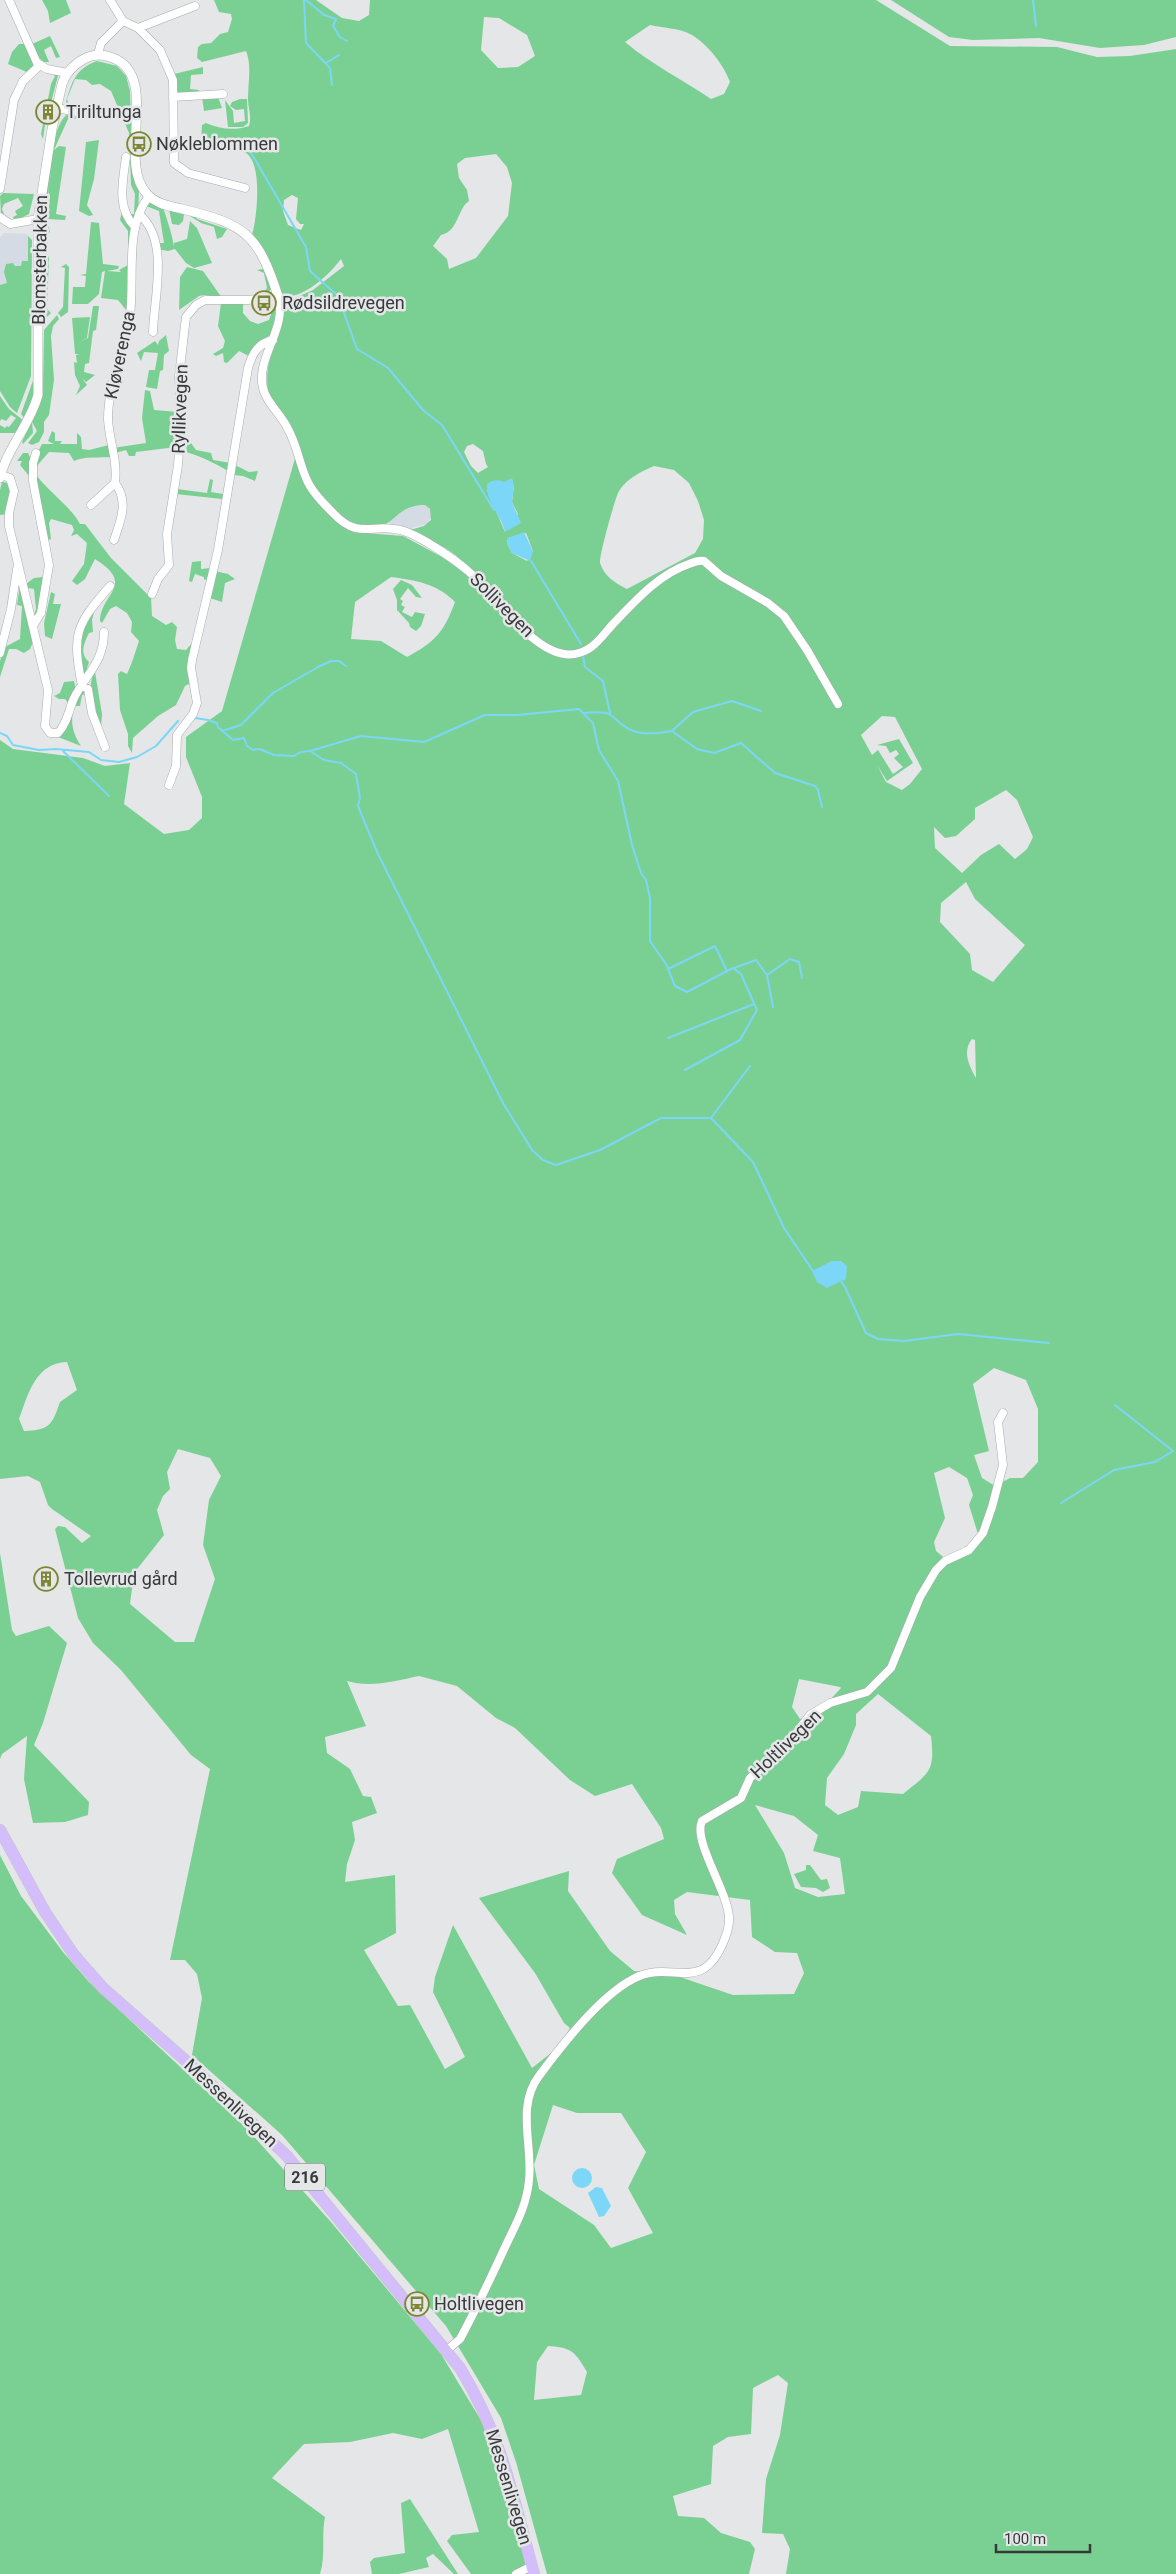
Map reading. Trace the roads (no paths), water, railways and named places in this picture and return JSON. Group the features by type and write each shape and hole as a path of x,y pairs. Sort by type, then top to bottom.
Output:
{"main road":[{"name":"Messenlivegen","path":"0,1830 45,1912 74,1955 90,1973 287,2156 446,2351 475,2394 499,2444 533,2570"}],"street":[{"path":"9,0 40,65 67,73 79,61 98,54 120,61 128,69 137,102 135,149 142,188 149,196 163,204 223,220 244,232 263,256 278,296 280,316 273,340 264,342 260,346 253,354 248,368 218,550 199,638 192,660 191,668 197,702 194,714 177,735 176,766 169,785"},
{"path":"110,0 123,21 138,28 160,50 168,65 173,80 174,163 188,173 245,188"},
{"path":"138,28 195,6"},
{"path":"98,54 101,43 123,21"},
{"path":"0,189 2,162 14,100 23,81 40,65"},
{"name":"Blomsterbakken","path":"0,477 6,459 30,416 39,385 38,220 56,108 67,73"},
{"path":"174,97 223,94"},
{"path":"56,108 78,112"},
{"path":"126,157 123,204 127,218 135,227"},
{"name":"Kløverenga","path":"114,540 121,519 124,500 115,483 117,472 108,419 110,394 126,340 130,313 135,227 139,214 149,196"},
{"name":"Kløverenga","path":"139,214 149,227 156,250 153,332"},
{"path":"0,217 7,223 12,224 38,220"},
{"name":"Ryllikvegen","path":"152,594 158,579 169,565 167,534 178,465 181,425 179,376 186,317 196,305 205,300 248,300 278,296"},
{"name":"Sollivegen","path":"273,340 263,366 264,392 296,444 306,479 334,514 348,527 362,530 392,528 403,530 470,572 522,628 544,645 565,654 576,654 594,646 636,601 670,572 704,561 721,576 768,602 784,616 807,650 838,704"},
{"path":"33,626 41,613 49,566 32,474 36,453"},
{"path":"0,477 10,478 14,487 9,520 48,690 45,726 50,733 54,734 60,730 82,686 87,681 102,652 104,632"},
{"path":"91,505 115,483"},
{"path":"0,653 11,608 18,564"},
{"path":"105,747 92,713 88,690 82,686 76,641 77,632 110,586"},
{"name":"Holtlivegen","path":"446,2351 460,2338 467,2326 522,2215 530,2178 528,2101 537,2078 587,2019 623,1985 645,1974 657,1971 697,1973 708,1967 713,1961 728,1928 729,1912 707,1853 700,1825 702,1820 742,1798 750,1778 784,1749 810,1715 830,1703 867,1692 891,1668 920,1597 936,1570 945,1561 972,1547 982,1532 992,1507 1003,1465 998,1422 1003,1413"},
{"path":"516,2574 533,2570"}],"water":[{"path":"512,478 514,485 512,502 521,523 505,532 491,503 487,484 495,480 504,482"},
{"path":"524,532 533,551 530,561 512,553 507,543 508,538"},
{"path":"832,1261 841,1261 847,1266 846,1279 827,1288 817,1282 812,1271"},
{"path":"582,2168 589,2171 592,2178 589,2185 582,2188 575,2185 572,2178 575,2171"},
{"path":"596,2187 602,2188 611,2206 604,2216 599,2217 588,2193"}],"waterway":[{"path":"304,0 306,43 330,68 332,85"},
{"path":"306,0 324,15 336,19 333,26 340,37 347,41"},
{"path":"1033,0 1036,26"},
{"path":"326,63 339,55"},
{"path":"246,144 306,247 310,271 338,296 357,349 388,368 423,410 442,425 494,510"},
{"path":"531,561 581,644"},
{"path":"583,656 585,667 603,681 610,713"},
{"path":"222,731 241,725 273,693 318,667 331,661 339,661 346,666"},
{"path":"673,730 693,712 732,701 761,711"},
{"path":"310,751 361,736 424,742 485,715 517,715 579,709 593,723 599,750 618,781 632,845 641,873 646,880 650,898 650,941 666,964 675,986 687,992 733,968 741,974 757,1010 740,1040 685,1070"},
{"path":"584,713 603,712 612,716 625,727 637,732 672,731 697,749 714,753 741,743 775,773 815,786 818,790 822,807"},
{"path":"195,718 217,723 218,727 233,740 244,738 247,746 253,750 260,749 274,755 294,756 301,752 310,751 324,760 341,763 356,774 360,798 358,806 378,854 503,1103 532,1150 543,1160 556,1165 600,1150 661,1118 711,1118 753,1162 784,1228 813,1271"},
{"path":"0,733 7,736 13,745 39,750 56,749 89,752 101,760 119,762 137,757 156,746 178,721"},
{"path":"63,751 109,796"},
{"path":"668,969 715,946 727,971"},
{"path":"767,975 790,959 799,962 802,978"},
{"path":"734,968 756,960 767,975 773,1007"},
{"path":"668,1038 754,1004"},
{"path":"711,1118 750,1066"},
{"path":"841,1281 866,1333 878,1339 904,1341 958,1334 1049,1343"},
{"path":"1061,1503 1114,1470 1155,1462 1173,1451 1115,1405"}],"place":[{"name":"Tiriltunga","path":"48,112"},
{"name":"Nøkleblommen","path":"139,144"},
{"name":"Rødsildrevegen","path":"264,303"},
{"name":"Tollevrud gård","path":"46,1579"},
{"name":"Holtlivegen","path":"417,2304"}]}
